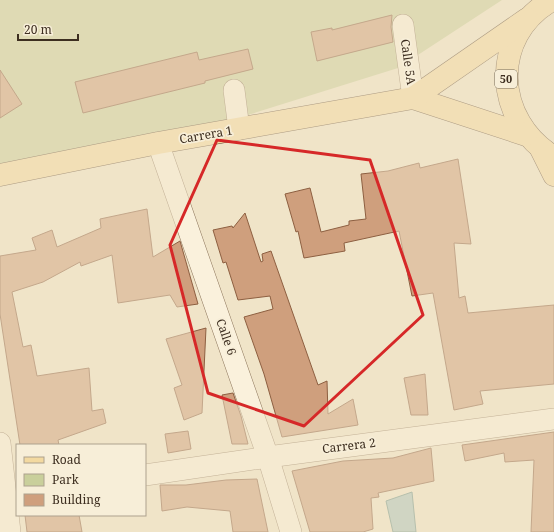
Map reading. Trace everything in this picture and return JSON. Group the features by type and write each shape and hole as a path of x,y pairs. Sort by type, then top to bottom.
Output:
{"main road":[{"name":"50","path":"552,0 542,6 527,19 516,37 509,56 506,77 508,98 515,117 541,147 554,175"},
{"name":"Carrera 1","path":"0,175 158,143 413,98 527,19"},
{"name":"Carrera 1","path":"413,98 541,147"}],"street":[{"name":"Calle 5A","path":"403,26 413,98"},
{"path":"234,90 239,129"},
{"name":"Calle 6","path":"158,143 268,457 291,532"},
{"name":"Carrera 2","path":"146,475 554,419"},
{"path":"0,443 8,495 10,532"}],"highlighted area":[{"path":"217,140 370,160 423,315 304,426 208,393 170,245"}],"green space":[{"path":"0,0 502,0 398,68 158,143 0,175"}],"water":[{"path":"412,492 416,532 393,532 386,501"}],"building":[{"path":"392,15 391,27 393,42 317,61 311,32 332,28 332,30"},
{"path":"248,49 253,69 205,81 205,83 83,113 75,82 197,52 199,60"},
{"path":"0,70 22,104 0,118"},
{"path":"458,159 471,244 454,243 459,298 465,296 468,313 554,305 554,384 480,391 483,404 454,410 433,293 412,296 399,231 344,243 345,251 304,258 298,231 296,232 285,194 310,188 321,232 349,225 349,221 366,219 361,174 388,171 419,163 420,168"},
{"path":"147,209 153,257 180,241 198,304 177,307 170,295 118,303 112,255 81,266 80,262 43,282 12,292 23,347 31,345 37,376 89,368 92,411 103,409 106,423 58,440 59,444 20,444 0,314 0,256 36,250 32,238 52,230 57,247 101,228 100,219"},
{"path":"245,213 261,262 263,261 262,254 271,251 318,385 327,381 328,414 353,399 358,425 282,437 264,374 244,317 273,309 270,296 238,300 226,262 223,263 213,230 232,226 233,228"},
{"path":"206,328 202,413 184,420 174,388 182,385 166,339"},
{"path":"425,374 428,415 411,415 404,378"},
{"path":"233,393 248,444 232,444 222,395"},
{"path":"188,431 191,449 168,453 165,434"},
{"path":"554,432 554,532 531,532 534,460 505,462 504,453 465,461 462,445"},
{"path":"431,448 434,481 378,493 379,497 371,498 373,529 363,532 310,532 292,471 343,461 393,458"},
{"path":"257,479 268,532 233,532 230,511 187,507 162,511 160,485 186,485 226,480"},
{"path":"25,516 79,516 82,532 27,532"}]}
